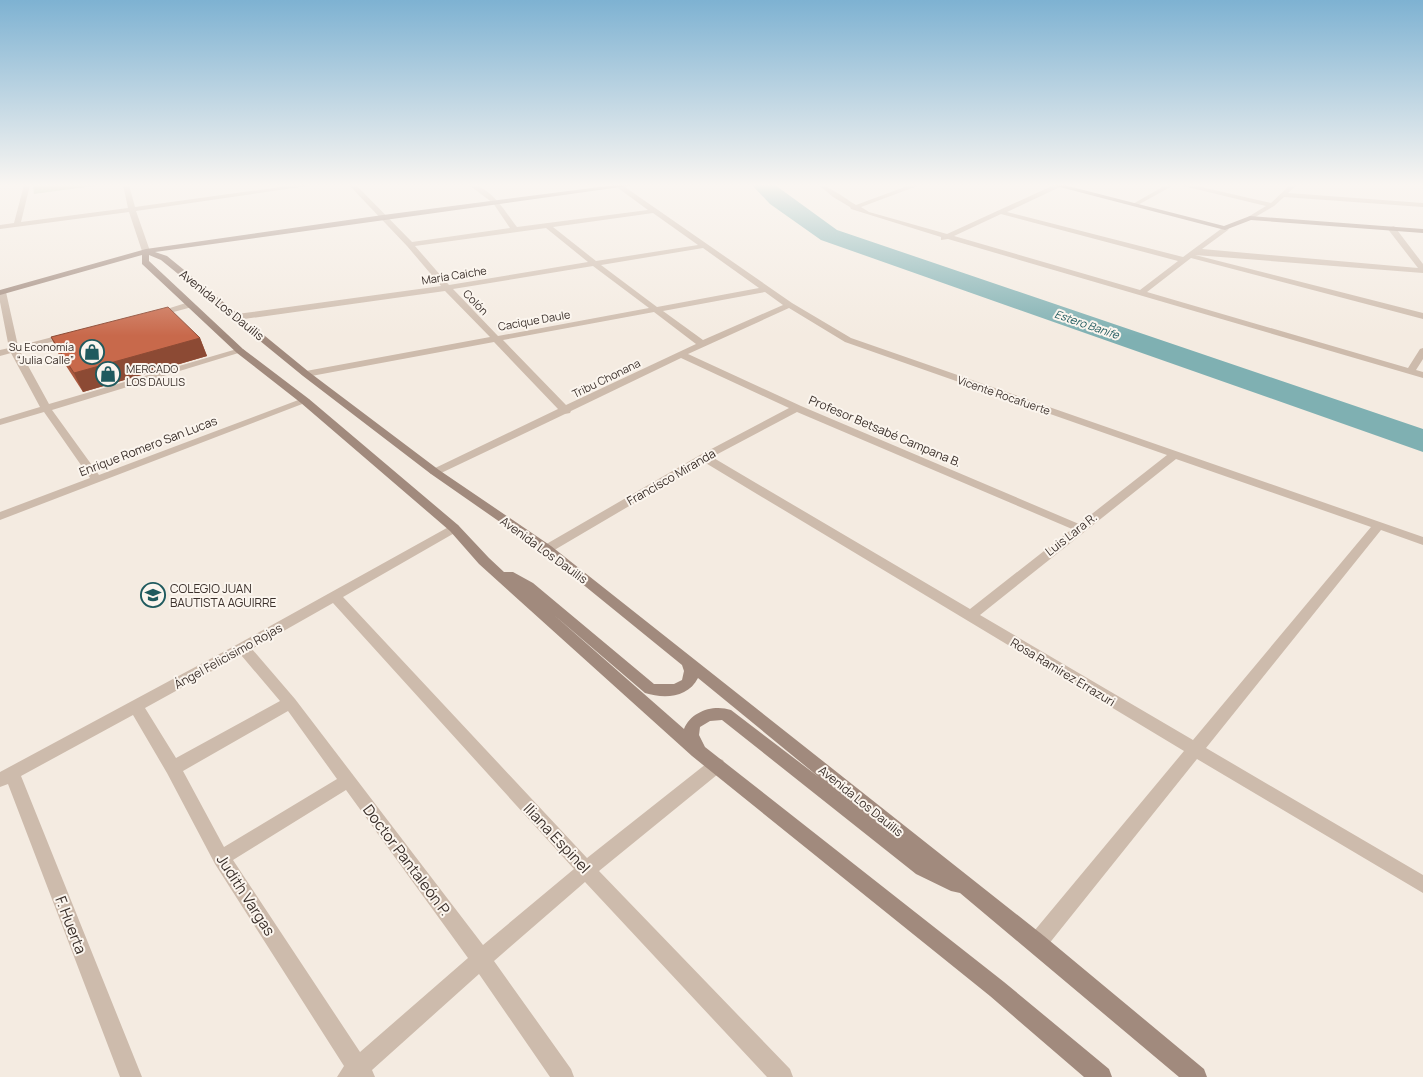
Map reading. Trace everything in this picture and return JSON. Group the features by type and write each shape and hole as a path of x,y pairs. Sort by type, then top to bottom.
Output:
{"street":[{"path":"141,235 146,250"},
{"path":"97,480 46,408 14,349 1,293 146,250 252,235"},
{"name":"Colón","path":"401,235 448,288 566,411"},
{"path":"410,244 476,235"},
{"path":"559,235 702,344"},
{"name":"Vicente Rocafuerte","path":"687,235 789,305 848,340 1423,541"},
{"path":"936,235 1423,375"},
{"path":"944,238 950,235"},
{"path":"1104,235 1192,255 1423,316"},
{"path":"1141,293 1216,235"},
{"path":"1397,235 1423,270"},
{"name":"María Caiche","path":"237,317 448,288 703,246"},
{"name":"Avenida Los Dauilis","path":"1101,1077 997,988 698,751 484,561 454,528 305,401 240,351 189,305 145,262 146,250 164,258 306,374 435,472 547,549 978,894 1196,1077"},
{"path":"1192,255 1423,270"},
{"name":"Cacique Daule","path":"306,374 766,289"},
{"path":"143,317 189,305"},
{"name":"Tribu Chonana","path":"435,472 566,411 702,344 789,305"},
{"path":"0,353 78,333"},
{"path":"0,422 240,351"},
{"path":"1411,371 1423,352"},
{"name":"Profesor Betsabé Campana B.","path":"684,354 797,408 1078,528"},
{"name":"Enrique Romero San Lucas","path":"0,516 305,401"},
{"name":"Francisco Miranda","path":"547,549 704,457 797,408"},
{"name":"Luis Lara R.","path":"970,616 1078,528 1174,455"},
{"name":"Rosa Ramírez Errazuri","path":"704,457 1423,885"},
{"path":"1037,943 1378,526"},
{"name":"Ángel Felicisimo Rojas","path":"6,777 335,597 454,528"},
{"path":"484,561 528,586 650,689 673,692 686,684 692,671 689,662"},
{"name":"Iliana Espinel","path":"335,597 586,870 782,1077"},
{"name":"Doctor Pantaleón P.","path":"243,648 290,703 348,780 481,959 563,1077"},
{"path":"174,768 290,703"},
{"name":"Judith Vargas","path":"136,707 174,768 221,858 357,1074"},
{"path":"698,751 691,734 694,725 700,719 713,713 726,714 922,868 978,894"},
{"path":"357,1074 481,959 586,870 717,765"},
{"name":"F. Huerta","path":"6,777 131,1077"},
{"path":"221,858 348,780"}],"building":[{"path":"168,307 200,338 74,373 51,337"}],"waterway":[{"name":"Estero Banife","path":"830,235 1423,441"}],"place":[{"name":"Su Economía “Julia Calle”","path":"92,352"},
{"name":"MERCADO LOS DAULIS","path":"108,374"},
{"name":"COLEGIO JUAN BAUTISTA AGUIRRE","path":"153,595"}]}
